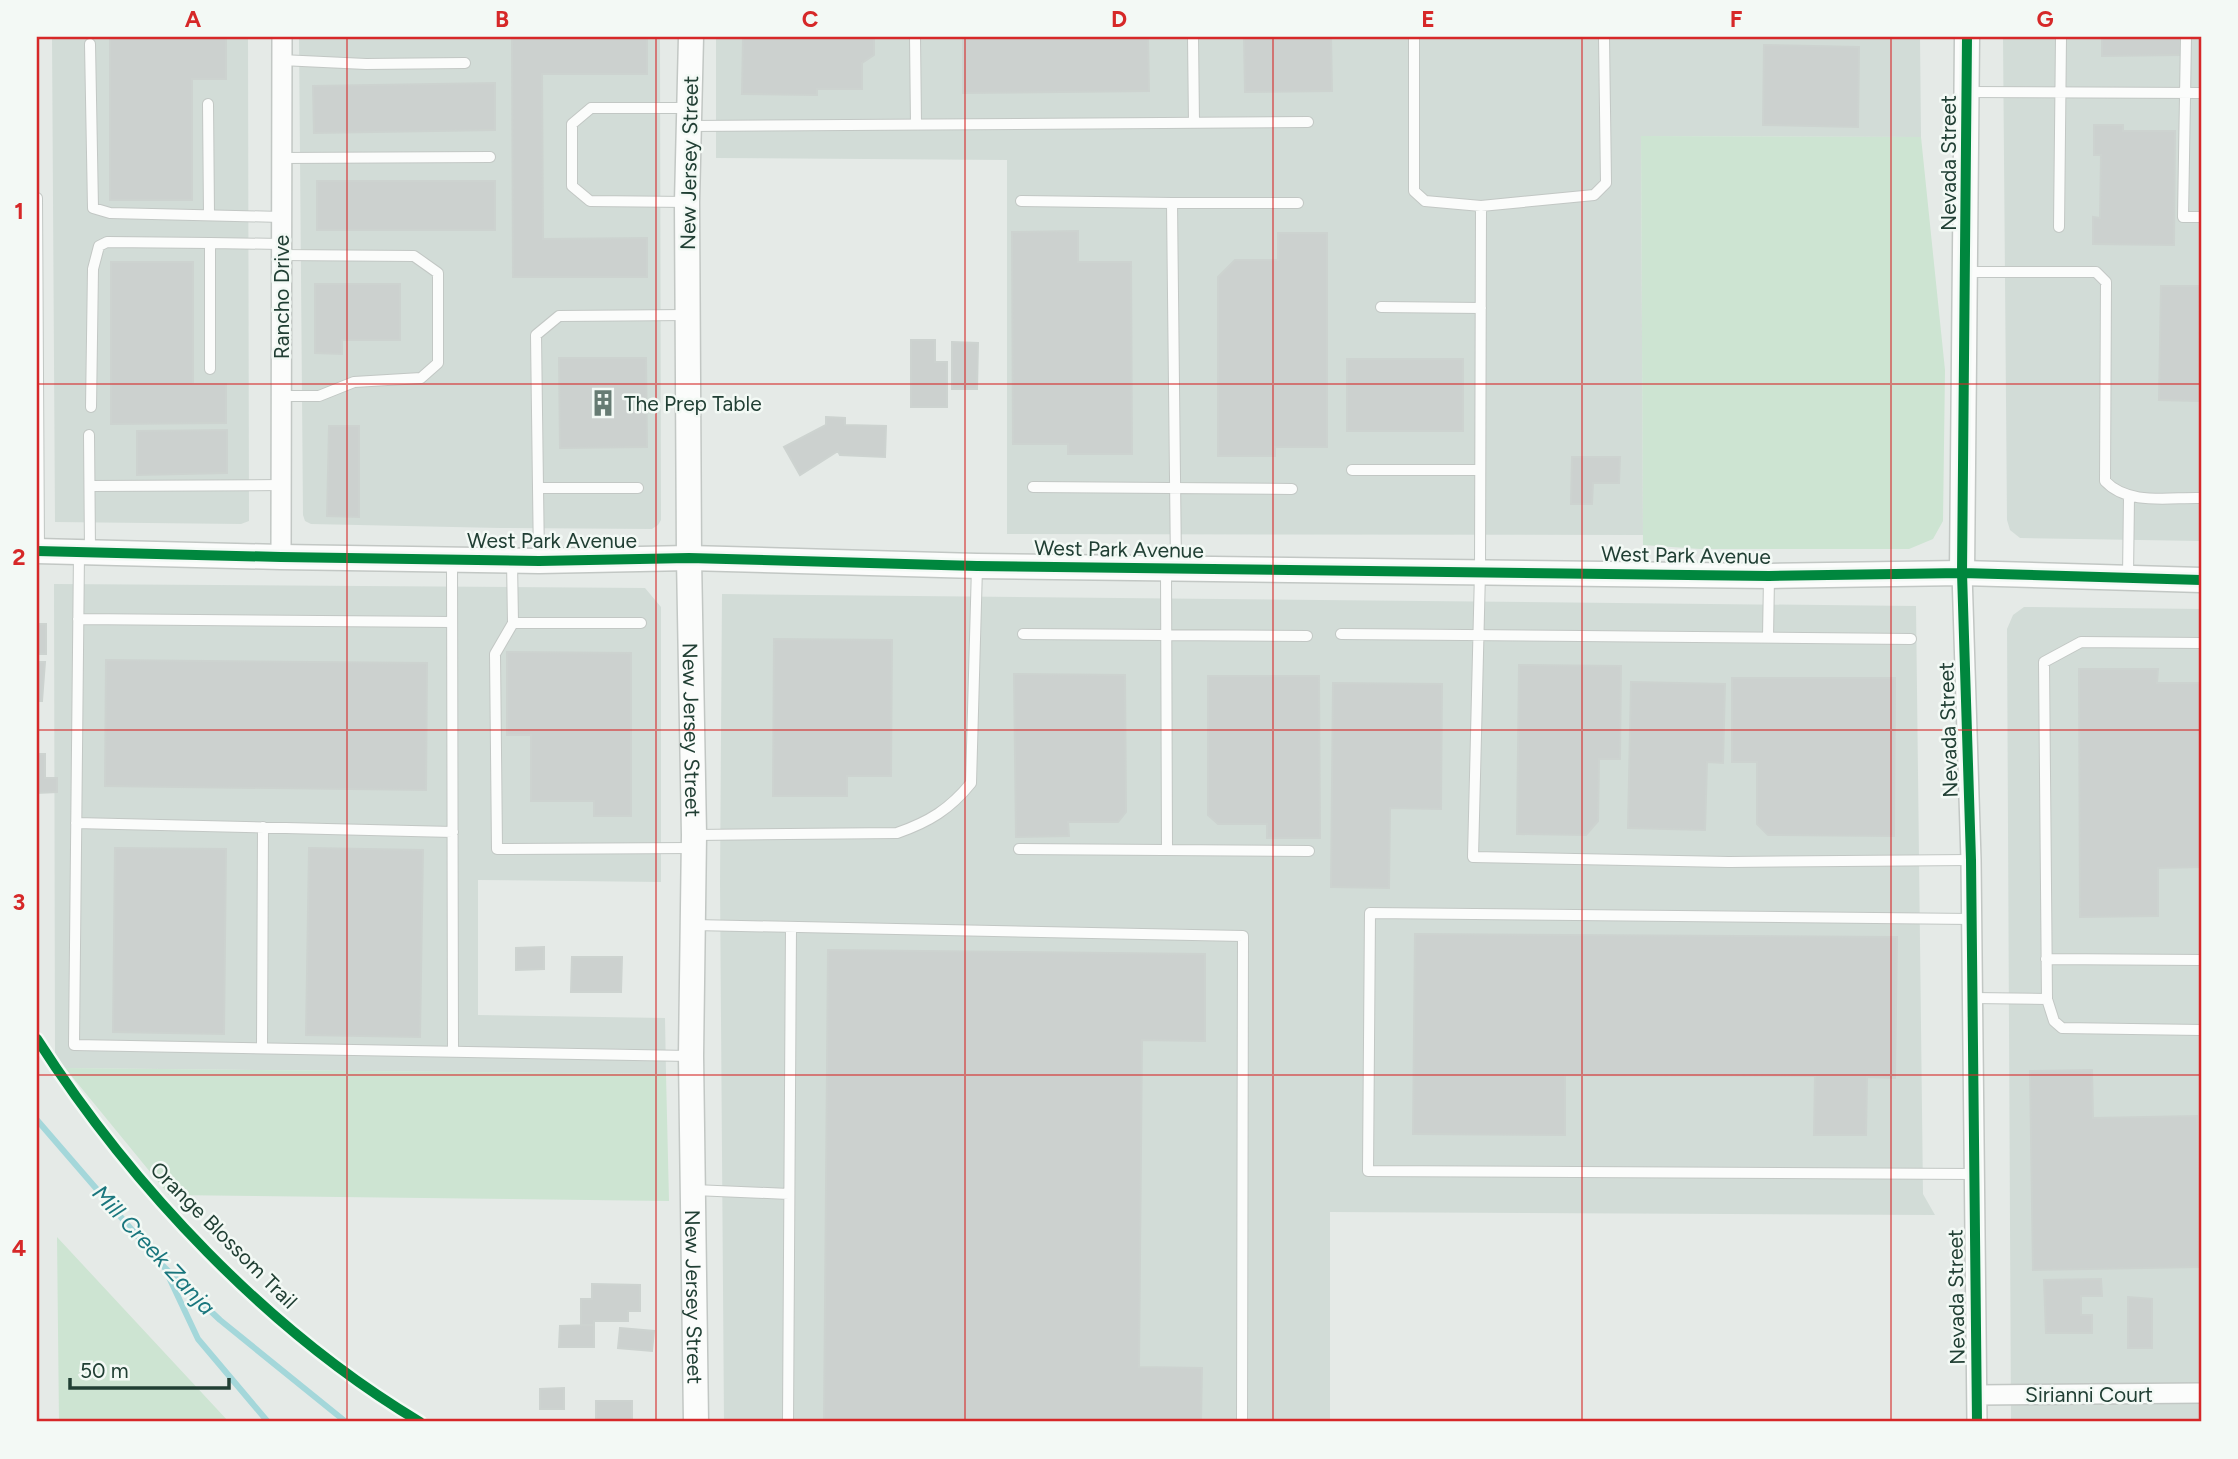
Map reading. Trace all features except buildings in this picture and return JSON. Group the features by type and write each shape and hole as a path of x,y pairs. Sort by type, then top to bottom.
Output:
{"street":[{"name":"Rancho Drive","path":"281,557 282,37"},
{"name":"New Jersey Street","path":"691,37 687,202 694,841 691,1056 696,1422"},
{"name":"Nevada Street","path":"1967,37 1967,272 1962,573 1971,860 1977,1422"},
{"name":"West Park Avenue","path":"38,551 539,561 689,558 977,566 1769,576 1962,573 2201,580"},
{"name":"Sirianni Court","path":"1977,1395 2201,1393"}],"lane":[{"path":"915,37 916,125"},
{"path":"1193,37 1194,123"},
{"path":"1414,37 1414,191 1425,201 1481,206 1594,195 1606,183 1604,37"},
{"path":"2059,227 2061,37"},
{"path":"2186,37 2183,216 2201,217"},
{"path":"90,44 93,208 110,213 281,217"},
{"path":"282,60 366,64 465,63"},
{"path":"1967,92 2201,93"},
{"path":"208,104 209,215"},
{"path":"687,202 590,201 572,186 572,124 591,108 691,117 916,125 1308,122"},
{"path":"281,158 490,157"},
{"path":"37,198 38,551"},
{"path":"1021,201 1298,203"},
{"path":"1167,850 1167,635 1175,486 1172,203"},
{"path":"1481,206 1480,572 1474,858 1729,862 1971,860"},
{"path":"91,407 93,269 99,246 107,242 210,243 414,256 438,273 438,363 421,379 354,382 319,396 281,396"},
{"path":"210,243 210,369"},
{"path":"1967,272 2096,272 2106,282 2105,481 2115,491 2129,497 2201,498"},
{"path":"1381,307 1481,308"},
{"path":"539,561 536,335 559,316 689,316"},
{"path":"89,435 90,486 79,619 74,1045 691,1056"},
{"path":"1352,470 1479,470"},
{"path":"90,486 281,485"},
{"path":"1033,487 1292,489"},
{"path":"538,488 638,488"},
{"path":"2128,579 2129,497"},
{"path":"452,559 453,1051"},
{"path":"512,560 513,623 495,654 496,849 897,833 922,824 952,806 971,783 977,566"},
{"path":"1769,576 1769,637"},
{"path":"79,619 452,622"},
{"path":"513,623 641,623"},
{"path":"1023,634 1307,636"},
{"path":"1341,634 1911,639"},
{"path":"2201,643 2081,642 2044,662 2046,999 2053,1021 2062,1028 2201,1030"},
{"path":"76,823 453,832"},
{"path":"262,1048 263,827"},
{"path":"1019,849 1310,851"},
{"path":"1972,919 1370,914 1368,1171 1975,1174"},
{"path":"693,925 1243,936 1242,1422"},
{"path":"788,1422 791,927"},
{"path":"2046,958 2201,960"},
{"path":"1973,998 2046,999"},
{"path":"693,1190 789,1194"}],"shaded area":[{"path":"52,37 248,37 249,521 241,524 55,522"},
{"path":"299,37 660,37 661,520 658,525 652,529 500,528 311,524 305,521"},
{"path":"716,37 1920,37 1921,137 1641,136 1643,535 1007,534 1007,160 716,158"},
{"path":"2003,37 2201,37 2201,541 2020,538 2010,530 2007,520"},
{"path":"54,584 645,588 661,607 661,882 478,880 478,1015 665,1018 666,1074 65,1068 55,1053"},
{"path":"722,594 1916,606 1923,1194 1935,1215 1330,1212 1330,1422 724,1422 720,884"},
{"path":"2024,607 2201,609 2201,1422 2011,1422 2007,629 2013,615"}],"green space":[{"path":"1641,136 1921,137 1945,370 1943,521 1933,539 1909,549 1700,549 1643,545"},
{"path":"65,1068 666,1074 669,1201 169,1195"},
{"path":"57,1237 229,1422 59,1422"}],"waterway":[{"name":"Mill Creek Zanja","path":"37,1120 164,1267 220,1320 346,1422"},
{"path":"166,1271 198,1339 268,1422"}],"cycle path":[{"path":"1967,37 1962,573 1971,860 1977,1422"},
{"path":"37,551 539,561 689,558 977,566 1769,576 1962,573 2201,580"},
{"name":"Orange Blossom Trail","path":"37,1039 116,1149 208,1252 310,1345 364,1386 420,1422"}],"place":[{"name":"The Prep Table","path":"603,403"}]}
